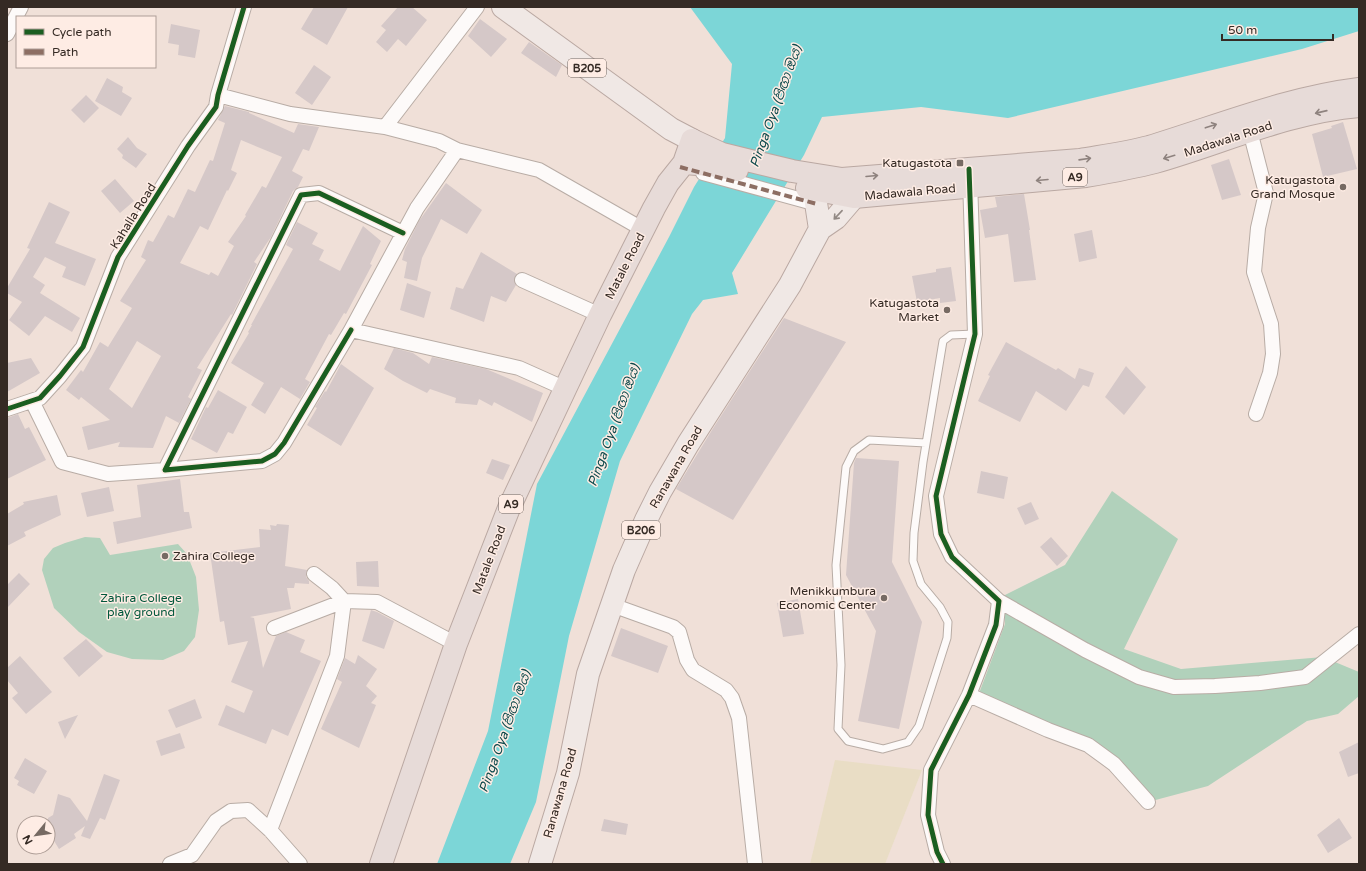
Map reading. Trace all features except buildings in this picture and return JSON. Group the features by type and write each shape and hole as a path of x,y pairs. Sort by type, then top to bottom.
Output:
{"highway":[{"name":"Madawala Road","path":"690,167 733,169 800,186 854,197 1117,154 1148,147 1216,124 1302,99 1323,94 1359,89"},
{"name":"Madawala Road","path":"692,140 800,186 842,179 1086,176 1113,172 1154,162 1250,131 1326,110 1359,106"},
{"name":"Matale Road","path":"381,864 456,644 509,508 600,315 668,183 690,167 692,140"},
{"path":"842,179 854,197"}],"main road":[{"name":"Madawala Road","path":"503,7 671,129 692,140"},
{"name":"Madawala Road","path":"671,129 680,143 690,167"},
{"path":"800,186 820,229"},
{"name":"B206","path":"820,229 836,218 854,197"},
{"name":"Ranawana Road","path":"540,864 568,773 588,674 636,541 660,492 688,444 790,285 820,229"}],"street":[{"path":"16,16 21,7"},
{"name":"Kahalla Road","path":"7,409 40,398 83,347 118,257 188,146 216,107 218,95 244,7"},
{"path":"385,127 477,7"},
{"path":"7,34 16,17"},
{"path":"218,95 290,114 385,127 439,141 457,150 539,170 644,230"},
{"path":"1250,131 1266,193 1258,228 1254,272 1271,324 1273,354 1270,373 1256,414"},
{"path":"32,401 62,462 108,474 262,462 275,454 284,443 351,330 417,208 457,150"},
{"path":"969,178 975,334 936,496 941,534 952,557 999,601 1085,650 1139,677 1174,687 1216,686 1305,677 1359,634"},
{"path":"165,470 301,195 319,193 403,233"},
{"path":"522,280 600,315"},
{"path":"351,330 519,368 566,389"},
{"path":"270,830 337,656 344,601 332,588 314,574"},
{"path":"274,628 344,601 377,602 456,644"},
{"path":"943,864 937,852 928,815 931,770 969,695 996,625 999,601"},
{"path":"612,605 674,627 680,632 687,660 694,670 726,690 732,698 739,718 755,864"},
{"path":"969,695 1048,730 1088,745 1114,764 1148,802"},
{"path":"170,864 192,855 216,821 231,811 248,810 270,830 300,864"}],"lane":[{"path":"926,444 869,440 854,451 846,467 836,565 841,664 838,729 848,742 883,749 908,742 920,726 947,638 948,622 940,607 921,584 913,561 914,533 926,444 943,341 951,335 975,334"}],"green space":[{"path":"1112,491 1178,539 1124,649 1181,669 1323,657 1359,672 1359,696 1338,714 1307,721 1208,786 1148,802 1114,764 978,696 1005,624 1003,602 1001,597 1065,565"},
{"name":"Zahira College play ground","path":"85,537 100,538 110,555 178,544 187,554 196,577 199,610 195,637 184,651 163,660 132,659 107,652 79,632 54,608 42,570 44,559 53,548"}],"sand":[{"path":"835,760 922,770 885,864 810,864"}],"water":[{"name":"Pinga Oya (පිඟා ඔය)","path":"690,7 1359,7 1359,31 1302,49 1008,118 921,107 822,117 804,155 732,273 738,294 703,300 692,314 620,461 569,636 536,802 510,864 437,864 488,731 537,484 669,237 694,187 725,138 732,64"}],"marked path":[{"path":"680,167 817,204"}],"cycle path":[{"path":"7,409 40,398 83,347 118,257 188,146 216,107 218,95 244,7"},
{"path":"943,864 937,852 928,815 931,770 969,695 996,625 999,601 952,557 941,534 936,496 975,334 969,169"},
{"path":"351,330 284,443 275,454 262,461 165,470 301,195 319,193 403,233"}],"place":[{"name":"Katugastota","path":"960,163"},
{"name":"Katugastota Grand Mosque","path":"1343,187"},
{"name":"Katugastota Market","path":"947,310"},
{"name":"Zahira College","path":"165,556"},
{"name":"Menikkumbura Economic Center","path":"884,598"}]}
